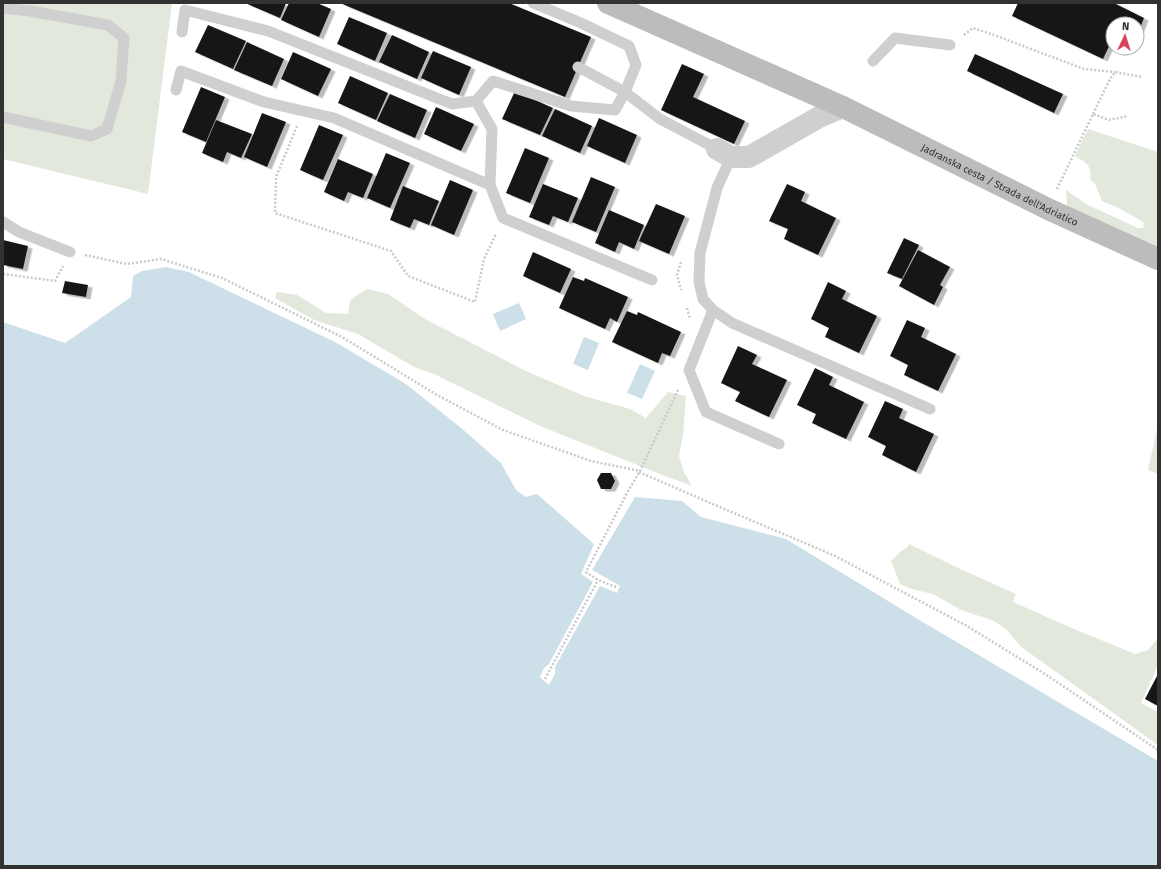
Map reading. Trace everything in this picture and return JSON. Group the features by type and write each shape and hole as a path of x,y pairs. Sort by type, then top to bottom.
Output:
{"main road":[{"name":"Jadranska cesta / Strada dell'Adriatico","path":"608,3 843,107 1048,209 1158,260"}],"street":[{"path":"724,153 749,157 821,116 843,107"}],"lane":[{"path":"182,32 185,10 268,31 452,104 476,101 493,81 571,106 615,110 625,92 636,65 629,46 581,23 533,3"},
{"path":"3,8 30,11 108,25 124,38 122,81 108,129 90,136 3,117"},
{"path":"873,61 895,38 950,45"},
{"path":"578,67 625,92 660,119 724,153 718,188 700,253 700,287 703,299 713,310 732,324 930,409"},
{"path":"176,90 181,70 264,102 334,118 490,185"},
{"path":"476,101 492,129 490,185 503,218 652,280"},
{"path":"3,222 19,232 70,252"},
{"path":"713,310 689,370 706,412 779,444"}],"path":[{"path":"950,45 973,28 1084,69 1115,72 1142,77"},
{"path":"1058,187 1092,114 1115,72"},
{"path":"303,111 276,177 275,213 391,251 408,276 475,302 484,259 503,218"},
{"path":"1092,114 1109,120 1128,116"},
{"path":"3,274 55,281 70,252 127,264 160,259 222,278 342,337 437,395 502,430 591,461 640,471 708,502 833,555 960,622 1045,674 1158,750"},
{"path":"616,587 598,580 586,572 640,471 679,387"},
{"path":"545,679 598,580"}],"shaded area":[{"path":"3,3 172,3 148,194 3,159"},
{"path":"1088,129 1158,152 1158,247 1067,207 1066,190 1088,205 1138,228 1143,228 1144,223 1124,211 1102,201 1095,184 1090,179 1089,167 1075,156"},
{"path":"166,267 189,272 337,343 406,384 460,427 501,463 516,490 526,497 537,494 594,544 581,574 593,582 549,664 544,668 540,677 549,685 555,674 555,667 600,586 617,593 620,586 592,570 635,497 682,501 701,517 786,539 921,621 1158,761 1158,866 3,866 3,322 65,343 131,297 133,276 142,271"},
{"path":"367,289 388,294 425,319 526,371 584,396 630,409 646,418 668,392 686,396 683,435 679,456 684,472 692,486 540,426 436,375 414,367 358,334 314,320 275,298 277,292 297,295 326,313 348,314 350,301"},
{"path":"519,303 526,319 500,331 493,314"},
{"path":"584,337 599,343 588,370 573,364"},
{"path":"640,364 655,371 642,399 627,393"},
{"path":"1158,425 1158,474 1148,470"},
{"path":"909,544 1016,594 1013,602 1135,654 1148,650 1158,638 1158,665 1141,703 1158,712 1158,745 1020,646 1007,630 994,621 961,610 933,594 911,589 900,584 891,561 900,552 908,547"}],"building":[{"path":"245,3 286,3 280,18"},
{"path":"289,3 317,3 331,9 319,37 281,20"},
{"path":"340,3 509,3 591,37 565,97"},
{"path":"1018,3 1114,3 1140,16 1105,16 1105,55 1103,59 1012,16"},
{"path":"349,17 387,33 375,61 337,44"},
{"path":"208,25 246,41 233,69 195,52"},
{"path":"392,35 429,52 417,79 379,62"},
{"path":"247,42 284,59 272,86 234,70"},
{"path":"433,51 471,67 459,95 421,78"},
{"path":"293,52 331,69 318,96 281,79"},
{"path":"975,54 1063,94 1054,113 967,71"},
{"path":"682,64 704,74 693,97 745,121 734,144 661,110"},
{"path":"350,76 388,93 376,120 338,103"},
{"path":"201,87 225,97 206,142 182,132"},
{"path":"515,91 553,108 540,135 502,119"},
{"path":"390,94 427,110 415,138 377,121"},
{"path":"436,107 474,124 461,151 424,134"},
{"path":"555,109 592,126 580,153 542,136"},
{"path":"262,113 286,122 267,167 244,157"},
{"path":"599,118 637,135 625,163 587,146"},
{"path":"216,120 252,134 241,158 227,152 223,162 202,153"},
{"path":"319,125 343,135 323,180 300,170"},
{"path":"525,148 549,158 530,203 506,193"},
{"path":"386,153 410,163 390,208 367,198"},
{"path":"338,159 373,174 363,198 348,192 344,201 324,192"},
{"path":"591,177 615,187 596,232 572,222"},
{"path":"450,180 473,190 454,235 431,225"},
{"path":"543,184 578,198 568,222 553,216 549,225 529,217"},
{"path":"787,184 805,192 801,201 836,218 818,255 784,239 788,229 769,221"},
{"path":"403,186 439,201 429,225 414,219 410,228 390,220"},
{"path":"656,204 685,216 669,254 639,241"},
{"path":"609,210 644,225 634,249 619,242 615,252 595,243"},
{"path":"904,238 919,245 902,279 887,273"},
{"path":"3,240 28,246 23,269 3,265"},
{"path":"918,250 950,267 940,285 943,287 934,305 899,286"},
{"path":"533,252 571,269 560,293 523,276"},
{"path":"573,277 584,281 585,278 628,297 617,322 610,318 605,329 559,308"},
{"path":"65,281 88,285 86,297 62,293"},
{"path":"828,282 846,291 842,299 877,316 859,353 825,337 829,328 811,319"},
{"path":"627,311 637,315 638,312 681,332 670,356 662,353 658,363 612,342"},
{"path":"907,320 925,328 921,337 956,354 938,391 904,375 908,365 890,356"},
{"path":"738,346 757,355 752,364 787,380 769,417 735,401 740,392 721,383"},
{"path":"815,368 833,377 829,385 864,402 846,439 812,423 816,414 797,405"},
{"path":"885,401 903,409 899,418 934,434 916,472 882,455 886,446 868,437"},
{"path":"601,473 611,473 615,481 611,489 601,489 597,480"},
{"path":"1158,674 1158,706 1145,699"}]}
